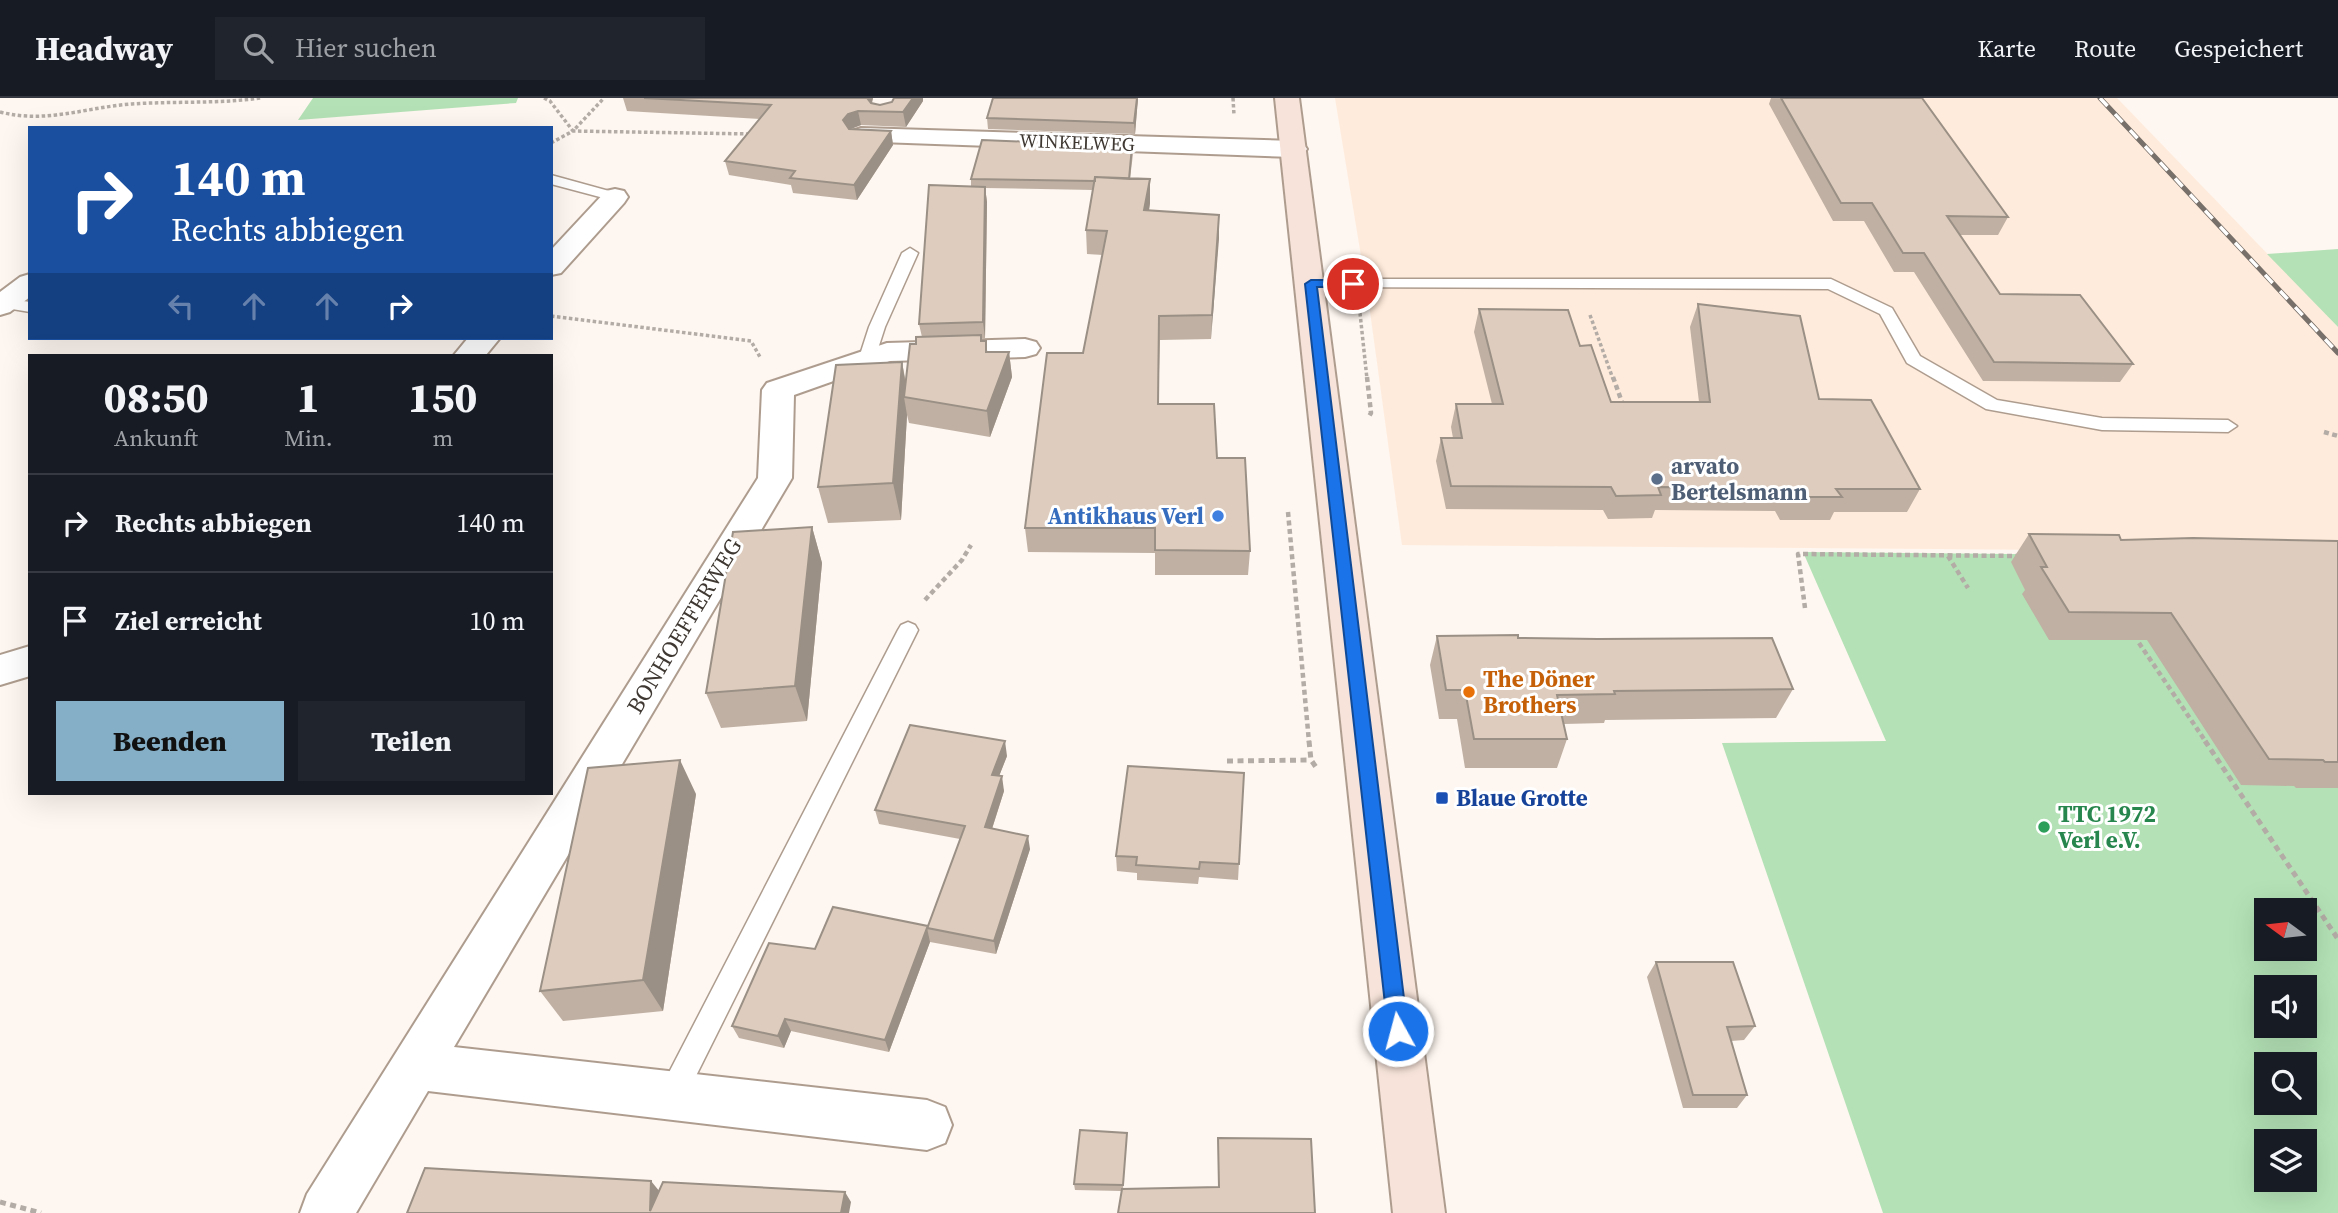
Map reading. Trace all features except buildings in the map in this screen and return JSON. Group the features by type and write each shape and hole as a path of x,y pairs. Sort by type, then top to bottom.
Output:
{"main road":[{"path":"1287,98 1419,1213"}],"street":[{"name":"WINKELWEG","path":"861,136 1294,149"},
{"path":"553,265 615,197"},
{"path":"11,305 28,285"},
{"path":"470,354 483,340"},
{"path":"778,390 887,352 1026,348"},
{"name":"BONHOEFFERWEG","path":"326,1213 775,478 778,390"},
{"path":"0,670 28,662"},
{"path":"416,1066 927,1125"}],"lane":[{"path":"553,180 615,197"},
{"path":"867,358 877,327 910,253"},
{"path":"1311,284 1831,284 1886,311 1913,359 1992,405 2102,424 2228,426"},
{"path":"671,1097 908,631"}],"path":[{"path":"0,112 40,120 130,104 202,105 261,98"},
{"path":"544,98 550,101 573,131"},
{"path":"553,142 573,131 604,98"},
{"path":"573,131 765,134"},
{"path":"1580,284 1625,409"},
{"path":"553,316 751,341 778,390"},
{"path":"2324,432 2338,436"},
{"path":"908,631 934,587 967,555 971,545"},
{"path":"1805,608 1798,554 2031,556"},
{"path":"1948,555 1968,588"},
{"path":"2139,643 2338,939"},
{"path":"1227,761 1311,760"},
{"path":"0,1202 40,1213"}],"shaded area":[{"path":"1335,98 2117,98 2338,327 2338,552 1402,545 1369,304"}],"green space":[{"path":"313,98 518,98 516,103 298,120"},
{"path":"2338,249 2338,327 2267,254"},
{"name":"TTC 1972 Verl e.V.","path":"1803,552 2338,557 2338,1213 1883,1213 1722,743 1886,741"}],"railway":[{"path":"2100,98 2338,353"}],"place":[{"name":"arvato Bertelsmann","path":"1657,479"},
{"name":"Antikhaus Verl","path":"1218,516"},
{"name":"The Döner Brothers","path":"1469,692"},
{"name":"Blaue Grotte","path":"1442,798"},
{"name":"TTC 1972 Verl e.V.","path":"2044,827"}],"route":[{"path":"1353,284 1311,284 1398,1031"}]}
